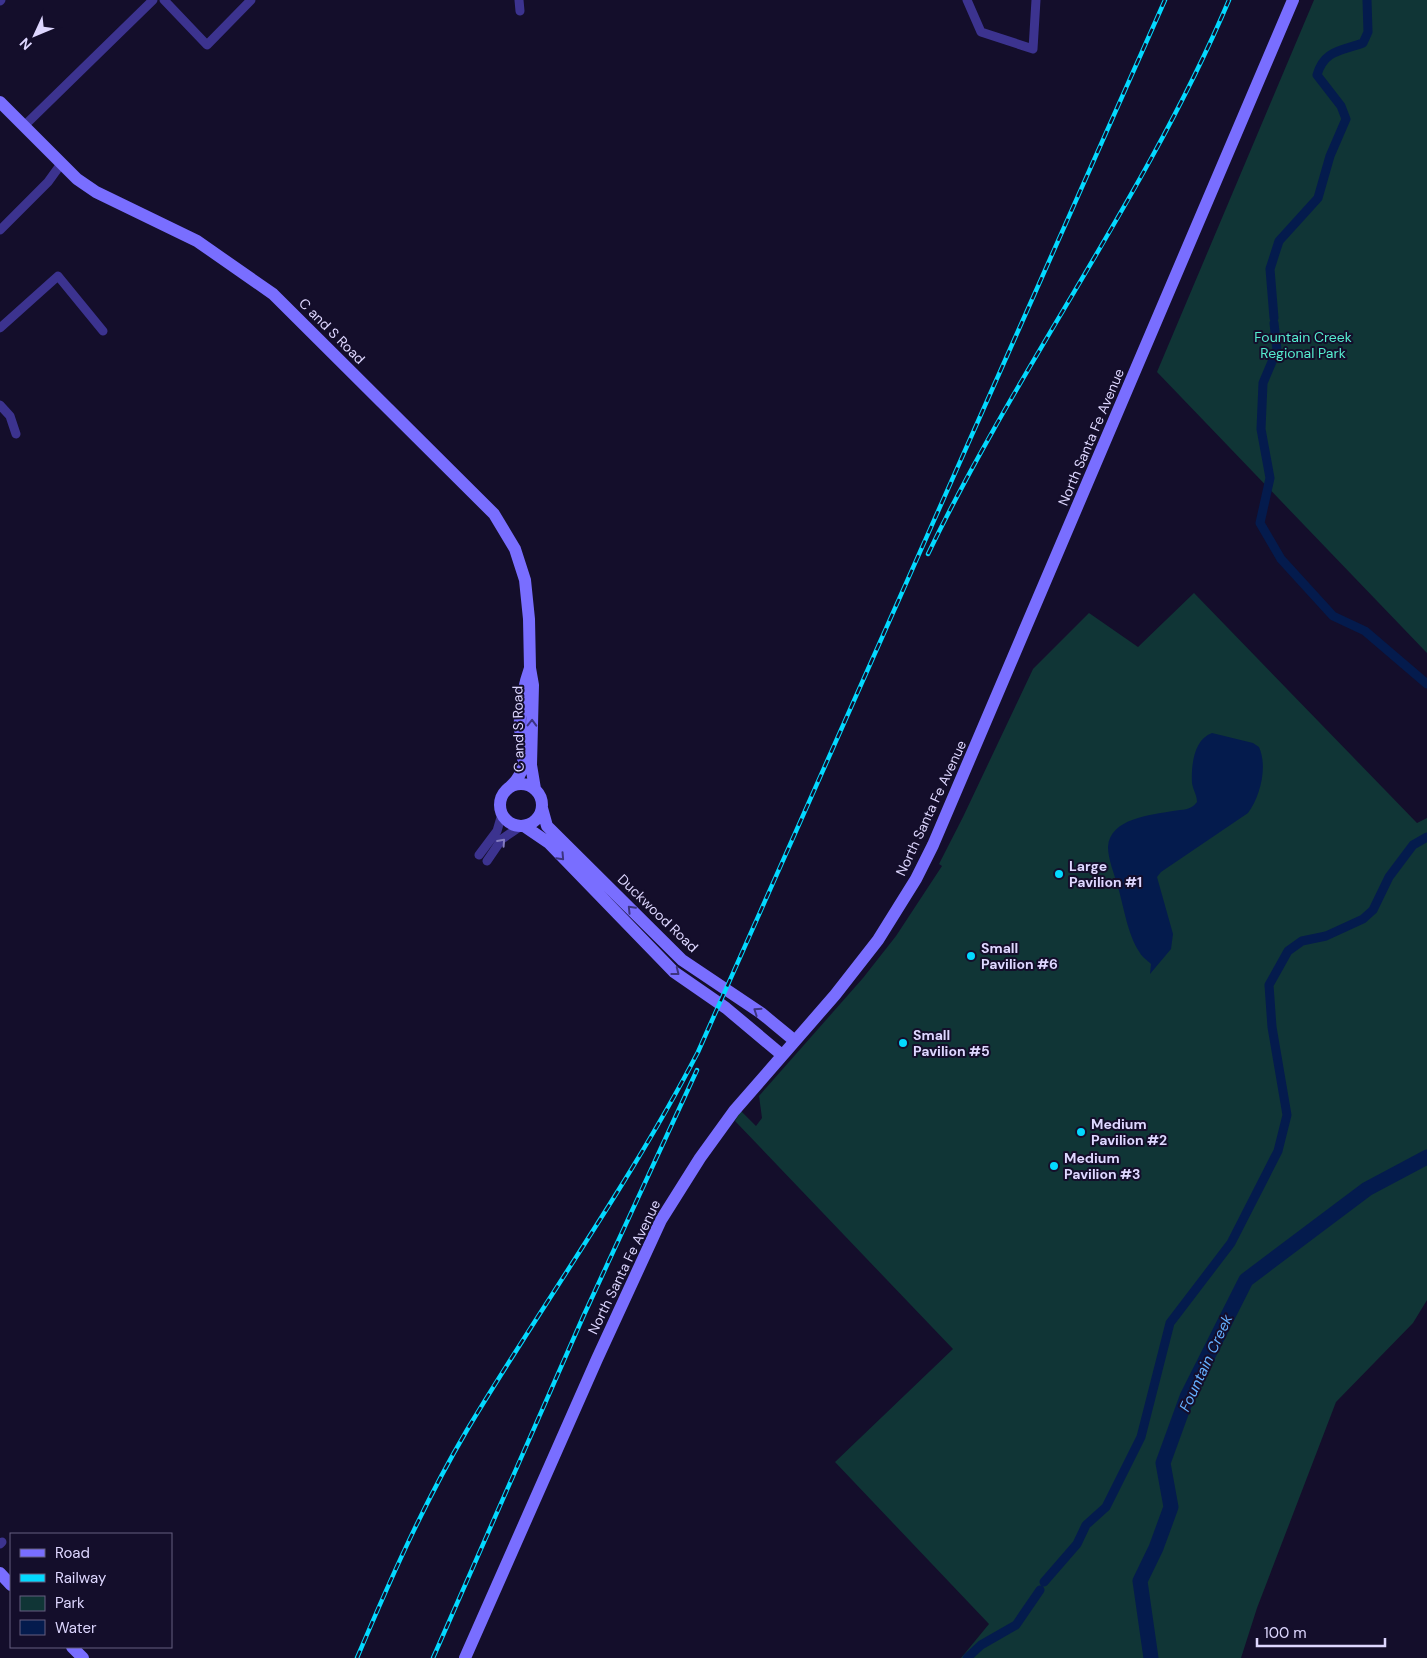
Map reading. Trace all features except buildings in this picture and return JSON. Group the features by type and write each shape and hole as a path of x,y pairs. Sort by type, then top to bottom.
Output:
{"main road":[{"name":"North Santa Fe Avenue","path":"466,1658 597,1359 661,1220 700,1158 734,1111 795,1041 878,940 916,879 933,845 1293,0"},
{"name":"C and S Road","path":"0,102 61,164 96,192 197,241 274,294 494,514 515,549 525,580 529,619 530,668 533,685 531,765 535,789"},
{"name":"C and S Road","path":"510,787 518,780 524,764 520,719 524,686 530,668"},
{"path":"522,826 536,820 542,808 540,794 535,789 523,784 510,787 501,798 502,814 510,823 522,826 549,843 674,972 726,1008 782,1055"},
{"name":"Duckwood Road","path":"542,808 547,826 682,960 761,1013 795,1041"},
{"path":"0,1573 10,1584"},
{"path":"73,1648 83,1658"}],"street":[{"path":"24,126 153,0"},
{"path":"164,0 207,45 251,0"},
{"path":"519,0 520,11"},
{"path":"967,0 981,32 1033,50 1036,0"},
{"path":"0,230 48,182 61,164"},
{"path":"2,322 58,276 103,331"},
{"path":"0,405 10,416 16,434"},
{"path":"478,855 496,831 502,814"},
{"path":"486,861 502,839 522,826"}],"green space":[{"name":"Fountain Creek Regional Park","path":"1314,0 1427,0 1427,653 1157,372"},
{"path":"1194,593 1417,823 1427,818 1427,1300 1413,1323 1336,1402 1257,1608 1241,1658 961,1658 989,1624 835,1462 953,1349 735,1121 741,1111 756,1126 762,1118 759,1096 863,978 896,936 942,866 939,864 1033,669 1089,613 1138,647"}],"water":[{"path":"1212,733 1253,743 1259,747 1262,755 1263,772 1259,790 1248,813 1161,872 1157,877 1173,934 1171,949 1150,974 1151,964 1142,956 1126,920 1109,856 1110,837 1124,824 1133,820 1154,814 1186,809 1192,807 1197,802 1192,776 1193,761 1201,741"}],"waterway":[{"path":"1274,318 1270,269 1279,241 1318,198 1330,156 1346,119 1341,106 1317,75 1320,67 1329,56 1363,43 1368,32 1367,0"},
{"path":"1274,323 1277,350 1263,383 1261,429 1270,478 1260,523 1281,559 1333,616 1365,631 1427,684"},
{"path":"1044,1582 1077,1544 1086,1525 1106,1507 1141,1437 1170,1323 1231,1243 1278,1151 1287,1115 1272,1027 1269,985 1288,951 1302,941 1326,936 1363,919 1373,910 1389,877 1413,845 1427,837"},
{"name":"Fountain Creek","path":"1151,1658 1140,1581 1156,1548 1171,1507 1163,1463 1187,1397 1246,1280 1367,1189 1427,1157"},
{"path":"967,1658 981,1645 1016,1625 1040,1590"}],"railway":[{"path":"357,1658 408,1542 451,1458 496,1383 615,1196 672,1101 698,1052 1165,0"},
{"path":"928,554 1002,415 1122,211 1160,142 1196,72 1229,0"},
{"path":"433,1658 583,1317 697,1070"}],"place":[{"name":"Large Pavilion #1","path":"1059,874"},
{"name":"Small Pavilion #6","path":"971,956"},
{"name":"Small Pavilion #5","path":"903,1043"},
{"name":"Medium Pavilion #2","path":"1081,1132"},
{"name":"Medium Pavilion #3","path":"1054,1166"}]}
